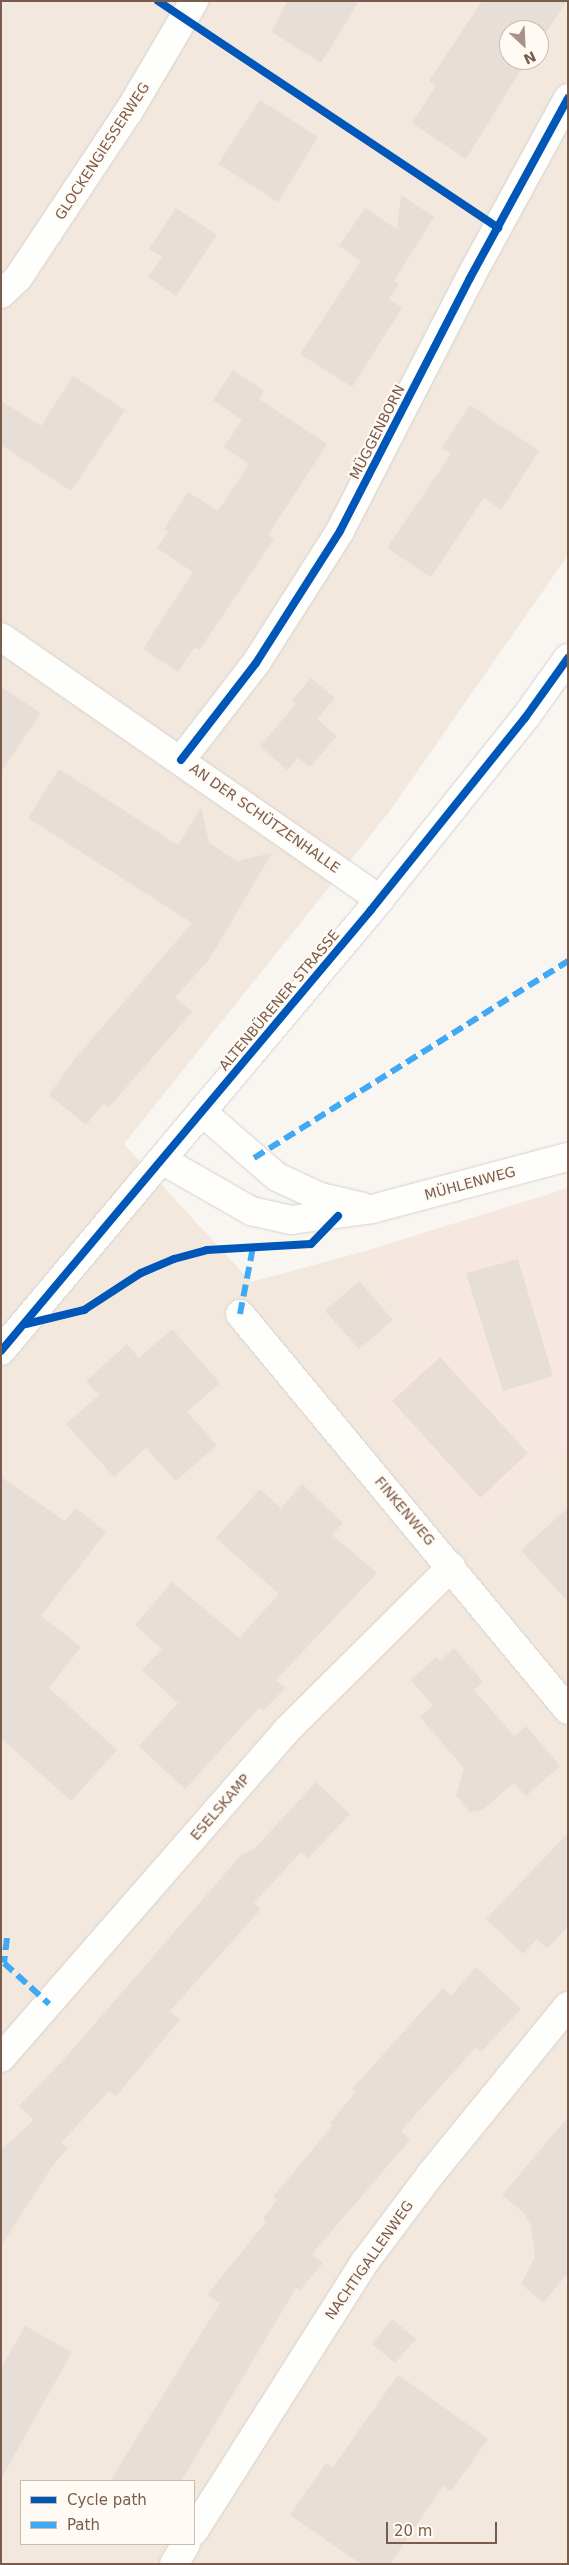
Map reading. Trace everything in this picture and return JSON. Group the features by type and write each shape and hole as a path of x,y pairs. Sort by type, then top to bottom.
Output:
{"street":[{"name":"GLOCKENGIESSERWEG","path":"1,294 18,278 124,119 194,1"},
{"name":"MÜGGENBORN","path":"181,760 256,663 340,531 470,278 568,98"},
{"name":"AN DER SCHÜTZENHALLE","path":"1,637 380,899"},
{"name":"ALTENBÜRENER STRASSE","path":"1,1351 380,899 525,718 568,658"},
{"name":"MÜHLENWEG","path":"202,1112 277,1177 320,1197 372,1209"},
{"name":"MÜHLENWEG","path":"162,1160 223,1197 270,1217 309,1220 372,1209 568,1157"},
{"name":"FINKENWEG","path":"240,1314 568,1710"},
{"name":"ESELSKAMP","path":"1,2058 286,1732 451,1567"},
{"name":"NACHTIGALLENWEG","path":"195,2529 364,2263 430,2175 568,2006"},
{"path":"174,2564 185,2545"}],"shaded area":[{"path":"1,1 568,1 568,555 389,812 124,1144 251,1282 362,1252 437,1344 470,1535 568,1447 568,2564 1,2564"},
{"path":"568,1188 568,1447 470,1535 364,1410 437,1344 362,1252"}],"building":[{"path":"287,1 359,1 321,63 272,32"},
{"path":"482,1 567,1 549,28 549,20 499,20 499,70 521,70 466,159 412,123 436,86 429,81"},
{"path":"260,100 318,137 278,202 218,164"},
{"path":"401,195 434,217 394,281 399,284 389,299 402,308 352,387 300,354 361,261 339,246 365,208 397,229"},
{"path":"176,208 217,235 176,296 148,277 162,257 149,249"},
{"path":"233,370 264,391 259,399 327,444 268,535 274,539 200,649 194,648 178,672 143,649 193,572 157,548 168,532 164,529 188,492 218,511 249,464 224,447 242,420 213,400"},
{"path":"73,376 125,410 71,491 1,445 1,401 41,426"},
{"path":"470,405 539,451 501,510 484,497 431,577 387,548 451,454 442,448"},
{"path":"311,678 335,698 317,719 337,736 310,767 298,758 287,770 260,746 296,704 292,700"},
{"path":"1,687 41,713 1,772"},
{"path":"59,769 178,845 201,808 209,843 237,861 272,853 208,961 175,997 192,1012 109,1107 104,1103 86,1125 49,1095 74,1060 192,923 28,818"},
{"path":"518,1259 553,1376 503,1391 466,1273"},
{"path":"359,1281 393,1320 359,1349 325,1311"},
{"path":"172,1329 220,1383 187,1412 217,1445 176,1481 146,1448 114,1477 66,1424 99,1395 86,1381 127,1344 139,1358"},
{"path":"440,1357 528,1453 480,1498 392,1401"},
{"path":"1,1477 65,1521 76,1508 106,1532 41,1616 81,1647 49,1688 117,1750 71,1801 1,1738"},
{"path":"302,1484 343,1523 332,1535 377,1573 276,1680 285,1688 263,1711 260,1707 185,1789 139,1746 178,1703 142,1670 162,1649 135,1625 172,1582 239,1638 279,1594 216,1538 260,1489 281,1508"},
{"path":"568,1508 568,1602 521,1550"},
{"path":"454,1648 483,1682 474,1690 514,1736 526,1726 560,1766 526,1796 514,1783 482,1810 470,1812 456,1796 464,1768 420,1717 433,1706 411,1680 436,1657 440,1661"},
{"path":"316,1782 350,1814 308,1858 301,1852 254,1903 261,1909 170,2011 180,2020 116,2096 109,2091 61,2143 68,2148 53,2165 1,2246 1,2150 34,2120 19,2106 65,2058 242,1854 254,1849"},
{"path":"568,1833 568,1926 547,1949 537,1939 523,1954 486,1919"},
{"path":"476,1967 521,2009 481,2052 476,2047 401,2131 410,2140 312,2254 323,2263 300,2290 296,2288 182,2480 111,2480 220,2303 207,2295 266,2222 263,2218 277,2200 273,2197 333,2125 330,2123 356,2092 352,2089 443,1988 451,1996"},
{"path":"568,2117 568,2273 543,2303 521,2284 535,2257 531,2226 524,2213 502,2195"},
{"path":"392,2319 416,2339 395,2363 372,2344"},
{"path":"25,2326 72,2352 1,2479 1,2368"},
{"path":"398,2375 488,2439 451,2491 443,2486 390,2564 361,2564 290,2515 326,2463 333,2467"}],"marked path":[{"path":"254,1158 568,961"},
{"path":"240,1314 253,1247"},
{"path":"7,1938 4,1963 49,2004"}],"cycle path":[{"path":"158,1 498,228"},
{"path":"181,760 256,663 340,531 470,278 568,98"},
{"path":"1,1351 371,910 525,718 568,658"},
{"path":"26,1324 84,1310 141,1273 174,1259 207,1250 311,1244 338,1216"}]}
